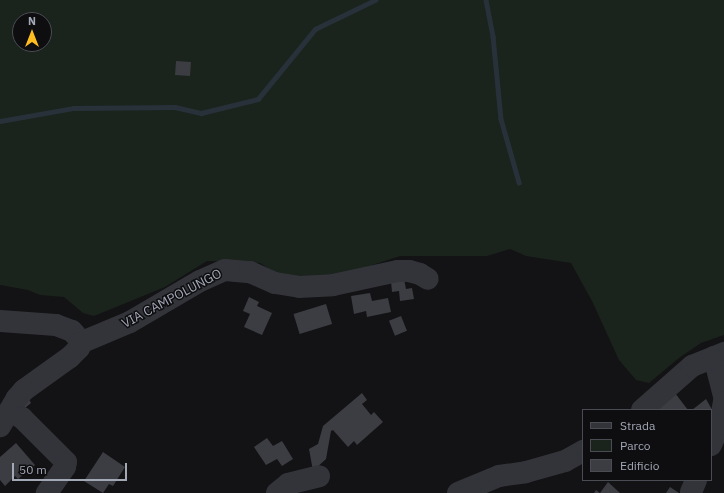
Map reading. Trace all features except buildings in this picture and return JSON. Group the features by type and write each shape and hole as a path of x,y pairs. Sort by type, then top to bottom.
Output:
{"street":[{"name":"VIA CAMPOLUNGO","path":"5,419 17,398 24,390 70,357 79,348 80,343 130,322 200,281 226,270 250,272 274,283 299,287 333,285 409,271 420,274 428,279"},
{"path":"0,321 56,325 72,331 79,339 80,343"},
{"path":"643,409 692,366 719,355 724,396"},
{"path":"712,443 720,424 724,402"},
{"path":"5,419 22,418 66,462 65,467 47,493"},
{"path":"458,493 499,476 526,472 565,461 582,451"},
{"path":"277,493 288,484 319,476"}],"green space":[{"path":"0,0 724,0 724,335 701,343 679,358 649,383 636,380 619,360 592,301 571,263 526,256 510,249 487,256 400,256 354,271 304,279 279,275 260,263 207,261 165,287 94,316 83,313 64,297 40,295 28,290 0,285"}],"waterway":[{"path":"0,121 74,108 175,107 201,113 258,99 315,29 375,0"},
{"path":"486,0 493,36 501,119 519,182"}]}
